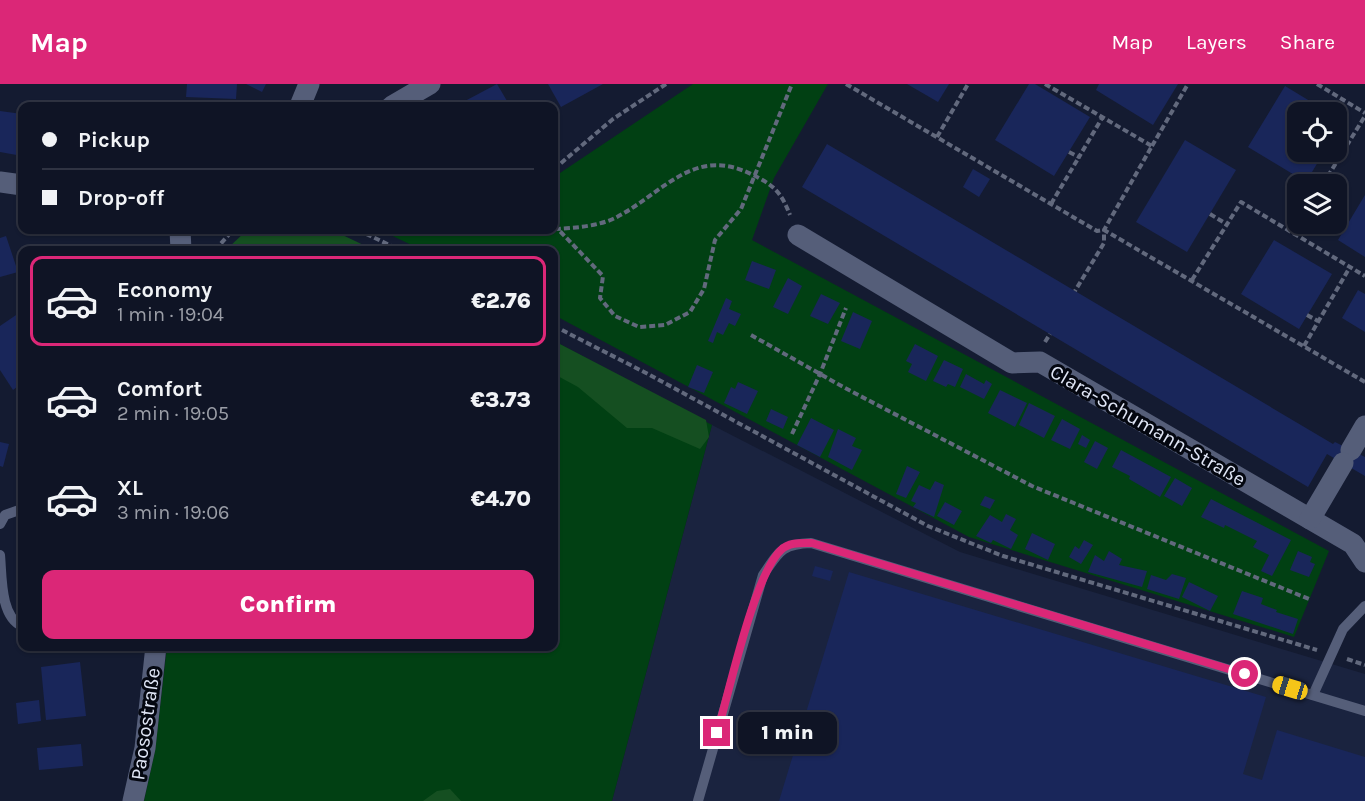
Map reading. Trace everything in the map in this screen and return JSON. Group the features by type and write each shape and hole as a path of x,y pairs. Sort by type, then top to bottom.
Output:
{"street":[{"path":"302,102 309,84"},
{"path":"399,102 430,84"},
{"path":"0,182 18,184"},
{"name":"Clara-Schumann-Straße","path":"798,235 1012,363 1040,362 1353,544 1365,562"},
{"path":"1311,519 1365,426"},
{"name":"Paosostraße","path":"133,801 145,748 155,651"}],"lane":[{"path":"0,524 5,515 18,510"},
{"path":"698,801 763,575 781,549 791,543 812,543 1365,711"},
{"path":"0,555 5,610 18,624"},
{"path":"1313,695 1343,629 1365,606"}],"path":[{"path":"558,166 613,119 666,84"},
{"path":"558,232 603,276 600,298 615,316 639,327 665,325 690,312 704,289 715,240 741,209 792,84"},
{"path":"846,84 1097,231 1104,230 1365,382"},
{"path":"938,137 968,84"},
{"path":"1045,84 1152,146"},
{"path":"1075,291 1104,243 1104,230 1188,84"},
{"path":"1317,84 1365,114 1347,144"},
{"path":"1051,204 1102,118"},
{"path":"1069,152 1079,158"},
{"path":"558,228 582,227 615,218 673,178 705,164 733,165 756,176 781,193 798,235"},
{"path":"1192,280 1241,202 1287,230"},
{"path":"1210,214 1228,225"},
{"path":"218,246 229,234"},
{"path":"366,234 392,246"},
{"path":"1294,234 1365,276"},
{"path":"1304,346 1350,267"},
{"path":"792,434 820,374 846,308"},
{"path":"1307,315 1318,321"},
{"path":"558,328 648,374 927,526 1003,556 1290,643"},
{"path":"751,335 1032,486 1309,599"}],"shaded area":[{"path":"712,425 960,552 1365,674 1365,801 612,801"}],"green space":[{"path":"693,84 828,84 774,178 752,240 1329,551 1294,637 969,537 558,317 558,246 414,246 388,234 558,234 558,174"},
{"path":"243,234 340,234 366,246 230,246"},
{"path":"558,343 712,425 612,801 144,801 155,751 167,651 558,651"},
{"path":"558,343 706,420 709,437 700,449 652,428 627,428 578,387 558,376"},
{"path":"450,789 461,801 423,801 437,791"}],"building":[{"path":"187,84 237,84 236,99 186,97"},
{"path":"246,84 266,84 262,92"},
{"path":"497,84 508,102 466,102"},
{"path":"548,84 603,84 561,107"},
{"path":"907,84 949,84 938,102"},
{"path":"1029,84 1035,84 1090,117 1054,176 995,140"},
{"path":"1099,84 1178,84 1153,125 1096,90"},
{"path":"1285,86 1311,102 1287,102 1287,162 1318,162 1311,174 1293,174 1248,147"},
{"path":"0,111 18,113 18,155 0,152"},
{"path":"1185,140 1236,170 1187,252 1136,222"},
{"path":"827,144 1333,444 1335,442 1365,457 1365,476 1327,454 1308,487 802,187"},
{"path":"973,169 990,179 979,197 963,187"},
{"path":"1365,195 1365,257 1338,240 1342,234 1347,234 1347,225"},
{"path":"6,236 18,272 0,277 0,238"},
{"path":"1274,240 1332,274 1299,329 1241,294"},
{"path":"752,261 776,270 769,289 745,280"},
{"path":"788,278 802,286 788,314 773,307"},
{"path":"1358,290 1365,294 1365,332 1342,318"},
{"path":"821,294 840,303 828,324 810,316"},
{"path":"726,298 732,301 729,309 741,314 735,326 729,323 723,335 717,332 713,343 708,341"},
{"path":"853,312 872,321 860,349 841,341"},
{"path":"18,314 18,386 13,390 0,370 0,326"},
{"path":"915,344 938,356 926,381 908,372 912,364 906,361"},
{"path":"944,360 963,369 955,387 948,384 946,387 933,381"},
{"path":"697,365 713,372 704,393 688,387"},
{"path":"966,374 984,384 986,380 992,384 984,399 960,387"},
{"path":"738,382 758,391 747,414 724,403 731,387 735,389"},
{"path":"1000,390 1027,403 1015,427 988,413"},
{"path":"1029,403 1055,416 1044,438 1019,425"},
{"path":"771,409 788,417 783,429 766,421"},
{"path":"811,418 834,430 820,457 797,445"},
{"path":"1062,419 1080,429 1070,449 1051,440"},
{"path":"838,429 856,438 852,446 862,450 852,470 828,457"},
{"path":"1082,435 1090,440 1086,448 1078,444"},
{"path":"1095,441 1108,448 1097,469 1084,462"},
{"path":"0,442 9,444 3,467 0,466"},
{"path":"1121,450 1171,477 1160,497 1129,479 1130,476 1112,467"},
{"path":"907,466 920,472 906,498 896,494"},
{"path":"1175,478 1192,488 1182,506 1164,496"},
{"path":"935,481 944,485 934,517 913,507 916,503 911,501 919,485 930,490"},
{"path":"985,496 995,500 990,509 980,505"},
{"path":"1211,499 1291,540 1272,576 1261,571 1269,555 1253,547 1257,541 1225,525 1224,528 1201,517"},
{"path":"945,502 962,511 954,525 937,516"},
{"path":"1006,514 1016,519 1010,530 1018,535 1011,549 993,540 991,543 976,536 990,515 1002,522"},
{"path":"1032,533 1055,544 1048,560 1025,549"},
{"path":"1084,540 1093,545 1081,564 1069,557 1075,546 1079,549"},
{"path":"1109,551 1122,559 1119,565 1147,571 1142,587 1088,572 1095,555 1104,561"},
{"path":"1298,551 1312,557 1310,562 1315,564 1309,577 1290,570"},
{"path":"815,566 833,571 830,581 812,576"},
{"path":"849,572 1266,697 1243,774 1262,780 1277,730 1365,757 1365,801 779,801"},
{"path":"1172,574 1186,578 1179,599 1147,589 1151,575 1166,580"},
{"path":"1189,582 1218,596 1210,611 1182,597"},
{"path":"1242,591 1263,598 1261,604 1277,610 1276,612 1298,619 1293,634 1233,614"},
{"path":"80,662 86,716 46,720 41,667"},
{"path":"39,700 41,721 18,724 16,703"},
{"path":"81,744 83,766 39,770 37,748"}],"route":[{"path":"717,733 763,575 781,549 791,543 812,543 1245,674"}]}
